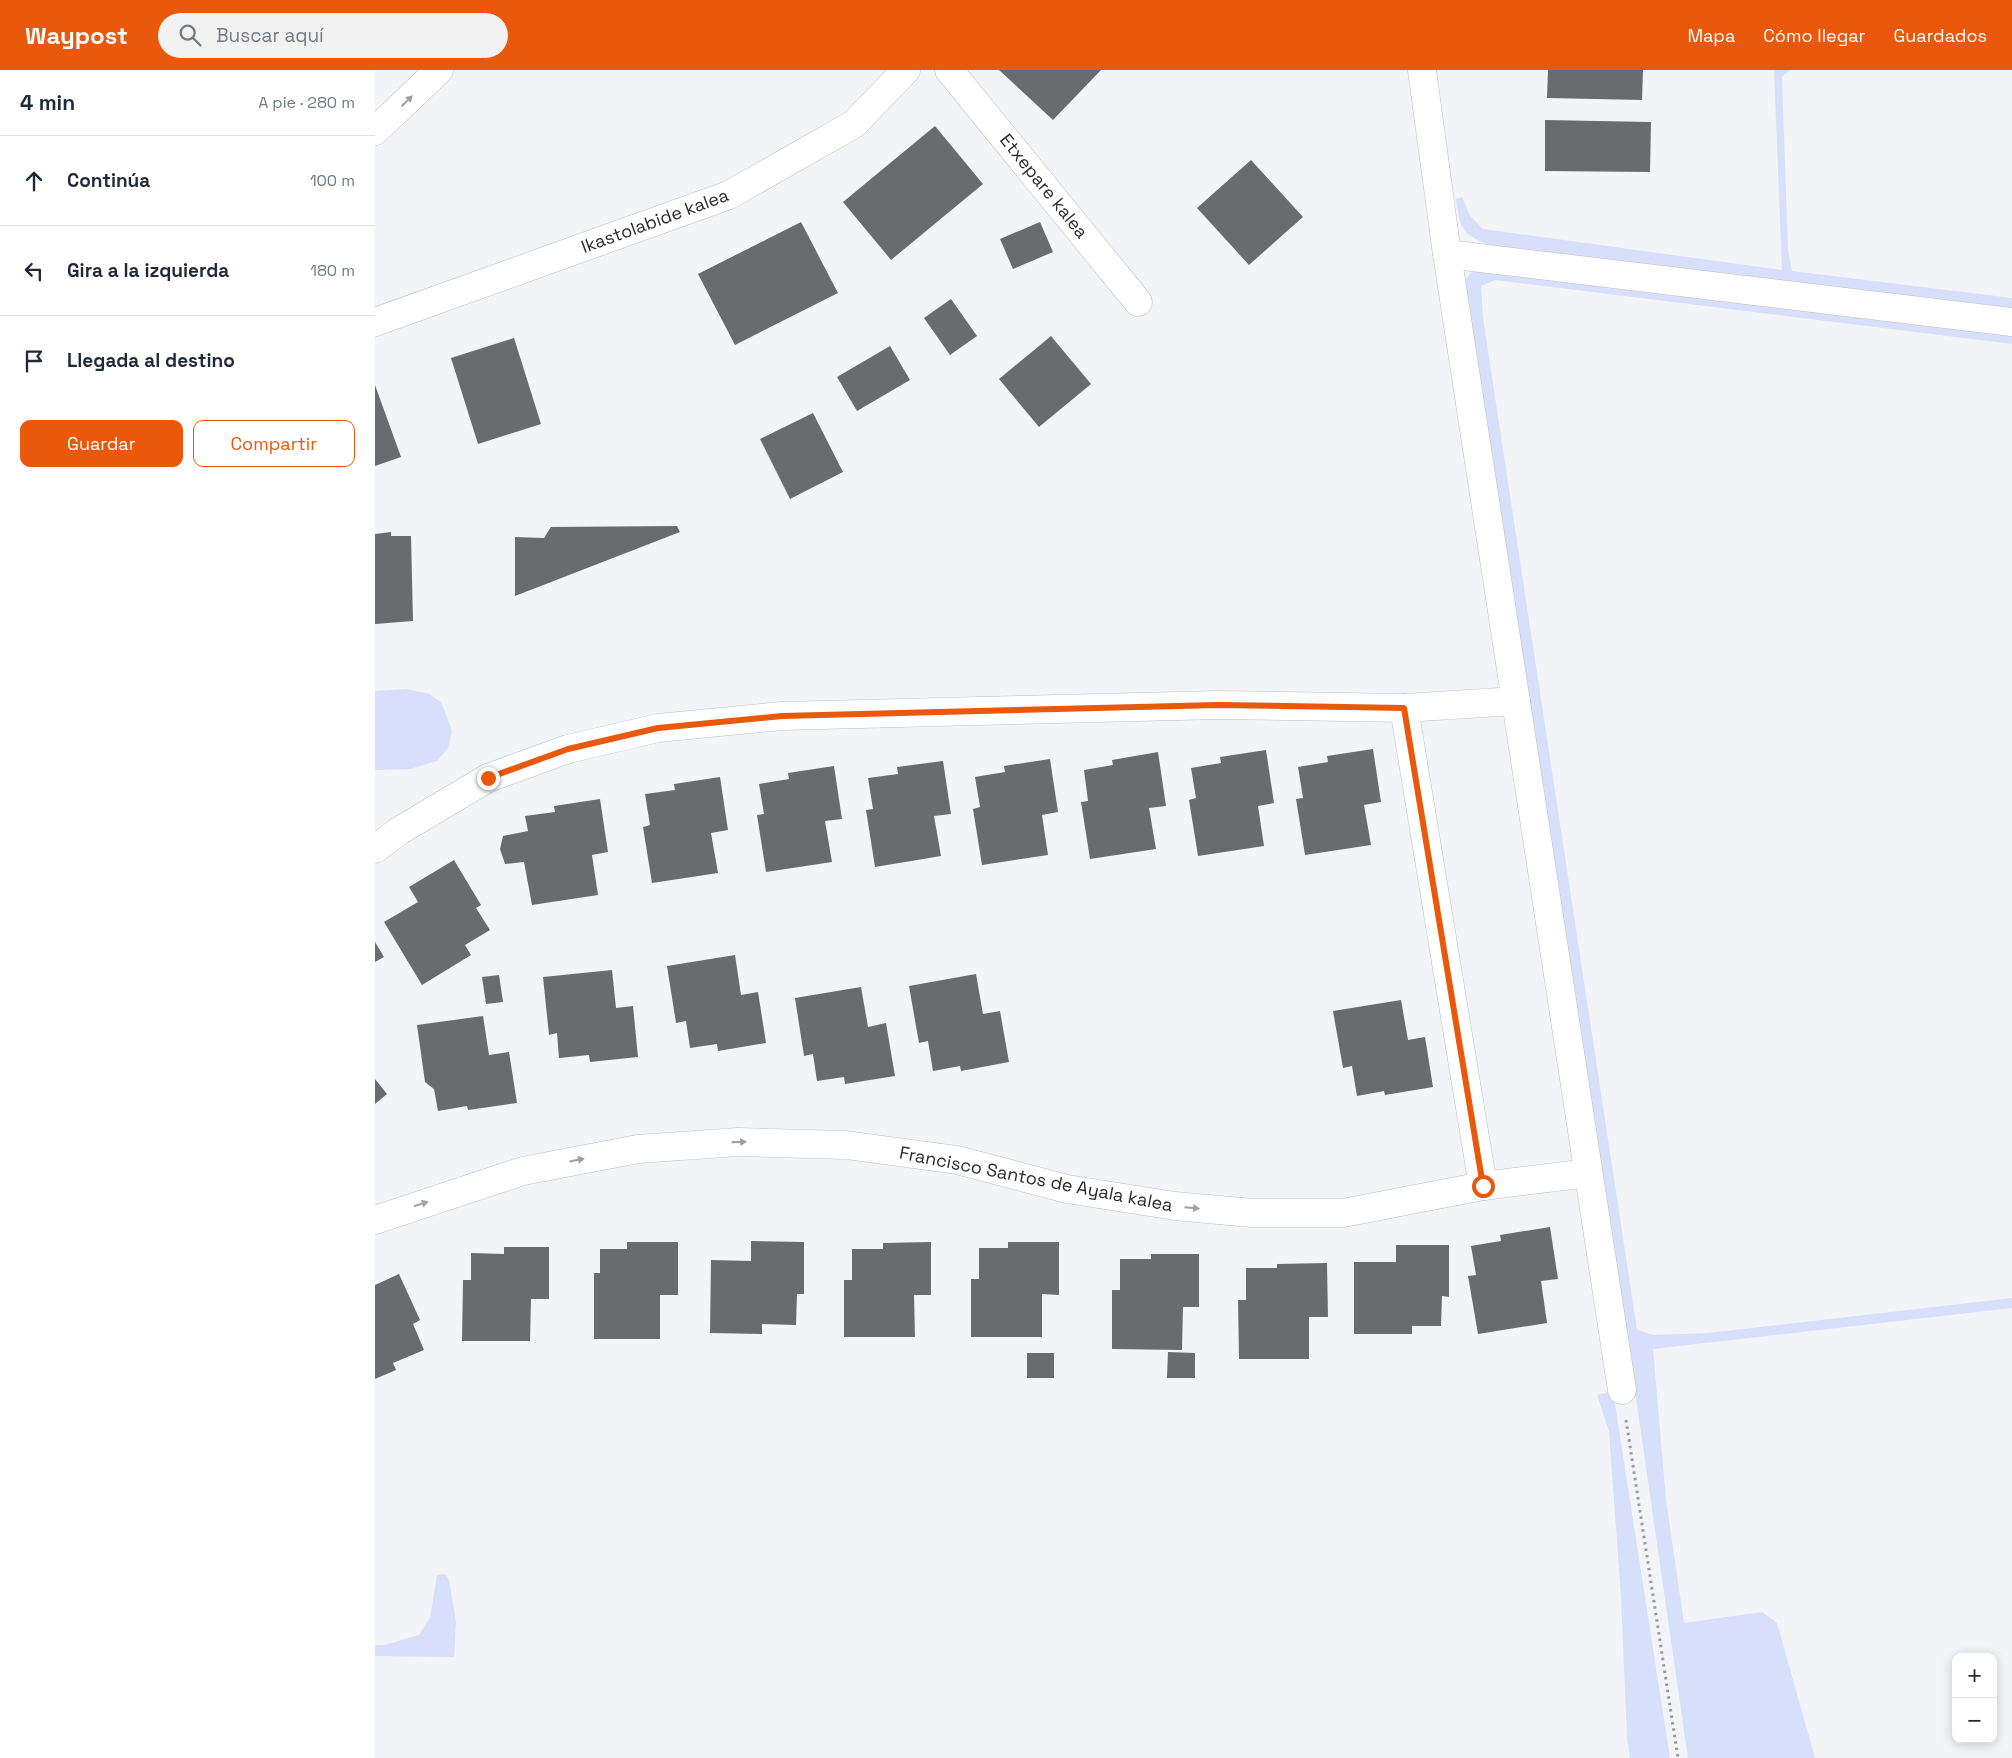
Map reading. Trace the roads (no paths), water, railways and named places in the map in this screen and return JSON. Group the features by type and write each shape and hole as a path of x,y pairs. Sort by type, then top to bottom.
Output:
{"street":[{"path":"375,131 439,70"},
{"name":"Ikastolabide kalea","path":"375,322 729,195 854,124 906,70"},
{"name":"Etxepare kalea","path":"949,70 1138,302"},
{"path":"1422,70 1447,254 1622,1390"},
{"path":"1447,254 2012,322"},
{"path":"375,848 399,830 488,778 568,749 658,728 782,716 1218,705 1404,708 1516,702"},
{"path":"1404,708 1483,1186"},
{"name":"Francisco Santos de Ayala kalea","path":"375,1220 523,1171 638,1149 738,1142 847,1145 957,1160 1067,1189 1175,1206 1252,1213 1343,1213 1483,1186 1588,1173"}]}
